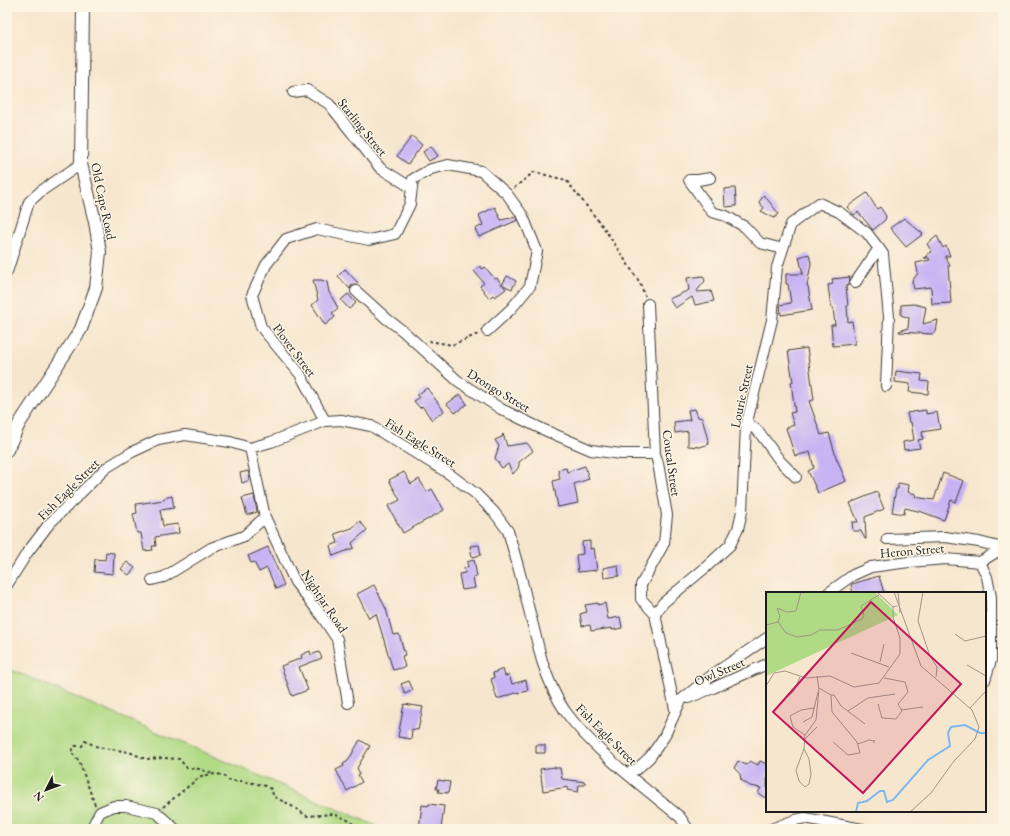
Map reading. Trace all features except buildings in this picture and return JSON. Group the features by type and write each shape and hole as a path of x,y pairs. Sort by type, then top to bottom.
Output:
{"street":[{"name":"Old Cape Road","path":"7,450 19,424 81,329 96,288 100,252 81,164 83,7"},
{"name":"Starling Street","path":"293,92 307,90 329,104 380,168 412,188"},
{"path":"7,272 28,202 41,191 81,164"},
{"name":"Plover Street","path":"325,421 300,374 261,327 252,295 266,265 286,239 317,229 369,240 395,234 410,204 413,179 431,169 448,165 481,171 507,194 523,216 537,251 530,286 511,309 487,331"},
{"path":"710,178 689,180 712,212 726,216 745,227 760,242 783,249"},
{"name":"Lourie Street","path":"655,614 663,603 705,568 730,544 738,529 742,511 746,426 772,320 777,267 791,224 819,203 839,212 867,233 884,254 889,317 886,386"},
{"path":"855,283 879,248"},
{"name":"Drongo Street","path":"356,291 387,319 403,330 458,381 501,409 542,429 591,450 621,454 655,454"},
{"name":"Coucal Street","path":"648,304 655,454 658,463 667,515 664,543 641,585 641,599 655,614"},
{"name":"Fish Eagle Street","path":"7,586 27,553 49,524 106,468 132,452 158,440 185,435 230,442 250,448 271,442 325,421 341,420 371,426 448,473 476,494 494,512 508,531 542,661 547,676 564,710 585,734 628,774 680,817 688,829"},
{"path":"746,426 750,425 759,432 780,461 796,477"},
{"name":"Nightjar Road","path":"250,448 265,517 295,582 318,611 336,639 348,703"},
{"path":"152,580 164,576 211,548 244,536 265,517"},
{"path":"887,539 945,537 980,542 1003,548"},
{"path":"986,677 991,660 991,597 987,577 980,562 1003,548"},
{"name":"Heron Street","path":"829,592 853,575 871,567 946,559 980,562"},
{"path":"655,614 678,705"},
{"path":"628,774 637,769 650,757 664,737 678,705 714,673 766,639"},
{"name":"Owl Street","path":"678,705 766,664"},
{"path":"91,829 100,812 114,806 126,806 157,813 175,829"},
{"path":"771,829 805,818 862,829"}],"path":[{"path":"507,194 534,172 566,180 604,228 640,283 648,304"},
{"path":"410,338 452,345 487,331"},
{"path":"100,812 94,802 79,761 71,752 75,746 82,746 85,742 98,747 129,752 146,759 180,759 187,768 199,769 222,775 230,781 242,781 263,785 271,790 274,797 287,803 307,816 334,814 350,821 358,829"},
{"path":"157,813 201,776 215,774"}],"green space":[{"path":"7,668 384,829 7,829"}]}
